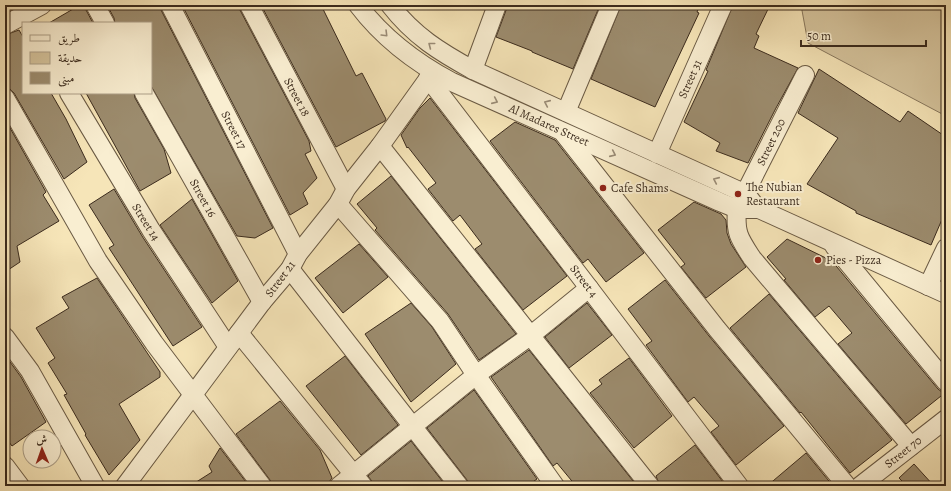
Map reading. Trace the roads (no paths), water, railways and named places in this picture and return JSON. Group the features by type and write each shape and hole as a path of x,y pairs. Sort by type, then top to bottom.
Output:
{"street":[{"path":"95,5 104,22"},
{"name":"Street 17","path":"170,5 294,262 412,426 459,486"},
{"name":"Street 18","path":"249,5 342,197 440,321 476,375 555,486"},
{"name":"Al Madares Street","path":"358,5 392,42 430,75 452,82 562,132 741,201 946,294"},
{"name":"Al Madares Street","path":"390,5 416,34 442,53 473,70 657,154 741,201"},
{"path":"473,70 497,5"},
{"path":"566,112 611,5"},
{"name":"Street 31","path":"657,154 723,5"},
{"path":"5,25 31,12"},
{"name":"Street 21","path":"125,486 262,302 294,262 380,146 430,75"},
{"name":"Street 4","path":"430,75 739,486"},
{"name":"Street 200","path":"741,201 805,75"},
{"name":"Street 14","path":"70,94 151,230 228,348"},
{"name":"Street 16","path":"145,94 262,302"},
{"path":"5,98 98,261 154,343 262,486"},
{"path":"562,132 716,329 847,486"},
{"path":"380,146 650,486"},
{"path":"741,201 736,225 739,237 748,252 911,446"},
{"path":"831,242 946,382"},
{"path":"928,286 946,248"},
{"path":"339,486 358,481 412,426 476,375 530,336 589,288"},
{"path":"239,333 358,481"},
{"path":"5,337 30,372 95,486"},
{"name":"Street 70","path":"860,486 946,419"},
{"path":"5,466 20,486"}],"place":[{"name":"Cafe Shams","path":"603,188"},
{"name":"The Nubian Restaurant","path":"738,194"},
{"name":"Pies - Pizza","path":"818,260"}]}
